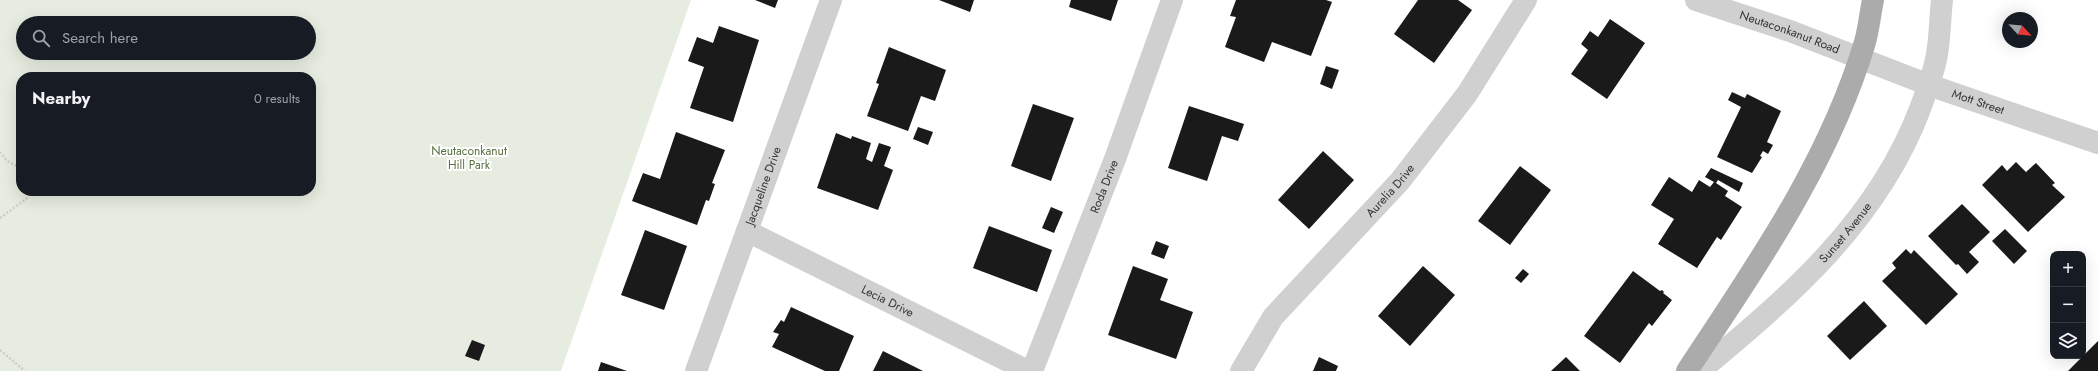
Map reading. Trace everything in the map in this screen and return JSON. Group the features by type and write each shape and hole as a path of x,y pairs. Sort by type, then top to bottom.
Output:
{"main road":[{"path":"1687,371 1795,203 1832,131 1848,96 1866,41 1871,9"}],"street":[{"name":"Jacqueline Drive","path":"696,371 831,0"},
{"name":"Roda Drive","path":"1032,371 1116,159 1172,0"},
{"name":"Aurelia Drive","path":"1241,371 1273,317 1400,181 1467,94 1526,0"},
{"name":"Neutaconkanut Road","path":"1696,0 1790,31 1860,58"},
{"name":"Sunset Avenue","path":"1700,371 1776,308 1849,230 1874,198 1894,165 1913,127 1929,85 1937,55 1942,0"},
{"name":"Mott Street","path":"1860,58 1929,85 2098,143"},
{"name":"Lecia Drive","path":"747,231 1028,371"}],"path":[{"path":"0,152 7,160 16,165"},
{"path":"0,218 26,199 27,196"},
{"path":"0,350 25,371"}],"green space":[{"name":"Neutaconkanut Hill Park","path":"0,0 691,0 561,371 0,371"}],"building":[{"path":"755,0 778,0 775,8"},
{"path":"939,0 974,0 970,12"},
{"path":"1071,0 1118,0 1111,21 1069,7"},
{"path":"1236,0 1326,0 1332,2 1311,56 1272,42 1264,62 1225,47 1236,17 1230,16"},
{"path":"1418,0 1458,0 1472,10 1434,63 1394,34"},
{"path":"1610,19 1645,43 1607,99 1571,74 1588,50 1581,44 1590,31 1598,37"},
{"path":"719,26 759,40 733,122 690,108 704,67 688,61 697,37 713,43"},
{"path":"889,47 946,70 935,101 921,96 908,131 867,116 879,84 876,83"},
{"path":"1326,66 1339,70 1332,89 1320,84"},
{"path":"1732,92 1745,98 1747,94 1781,111 1767,142 1773,145 1768,154 1763,151 1760,156 1762,157 1752,173 1717,157 1741,107 1728,100"},
{"path":"1033,104 1074,118 1051,181 1011,166"},
{"path":"1189,106 1244,124 1238,141 1222,136 1207,181 1168,168"},
{"path":"918,127 933,132 928,145 913,139"},
{"path":"676,132 725,150 712,183 715,184 709,201 706,200 697,225 632,201 643,173 660,179"},
{"path":"836,133 851,139 852,136 871,143 866,159 872,162 879,143 891,147 884,166 893,170 878,210 817,188"},
{"path":"1323,151 1354,180 1309,229 1278,200"},
{"path":"2016,162 2026,172 2036,163 2055,183 2052,185 2065,197 2028,232 1982,185 2002,165 2007,171"},
{"path":"1520,166 1551,190 1510,245 1478,221"},
{"path":"1711,168 1743,183 1739,192 1718,180 1716,183 1728,191 1725,196 1742,207 1721,240 1717,237 1697,268 1658,244 1674,219 1651,205 1669,177 1692,192 1699,180 1710,187 1714,182 1705,177"},
{"path":"1962,204 1990,232 1969,252 1979,262 1967,274 1958,264 1956,265 1928,236"},
{"path":"1051,207 1063,212 1054,233 1042,228"},
{"path":"989,226 1052,250 1037,292 973,268"},
{"path":"2005,229 2027,251 2014,264 1992,241"},
{"path":"645,230 687,246 664,310 621,295"},
{"path":"1156,241 1169,246 1164,259 1151,254"},
{"path":"1906,249 1911,254 1914,250 1958,294 1926,325 1882,281 1896,268 1892,263"},
{"path":"1133,266 1168,279 1160,300 1193,312 1176,359 1108,335"},
{"path":"1423,266 1455,295 1410,346 1378,316"},
{"path":"1523,269 1529,274 1521,283 1515,278"},
{"path":"1633,271 1660,291 1662,290 1664,292 1663,293 1672,300 1652,326 1649,323 1620,363 1584,336"},
{"path":"1864,301 1887,326 1850,360 1827,336"},
{"path":"791,307 854,336 839,371 825,371 772,347 779,334 773,332 781,320 784,322"},
{"path":"472,340 485,345 479,361 465,356"},
{"path":"2098,341 2098,371 2068,371 2080,359 2086,359 2086,353"},
{"path":"883,351 923,371 873,371"},
{"path":"1319,357 1338,366 1336,371 1313,371"},
{"path":"1566,357 1580,371 1551,371"},
{"path":"601,362 627,371 598,371"}]}
